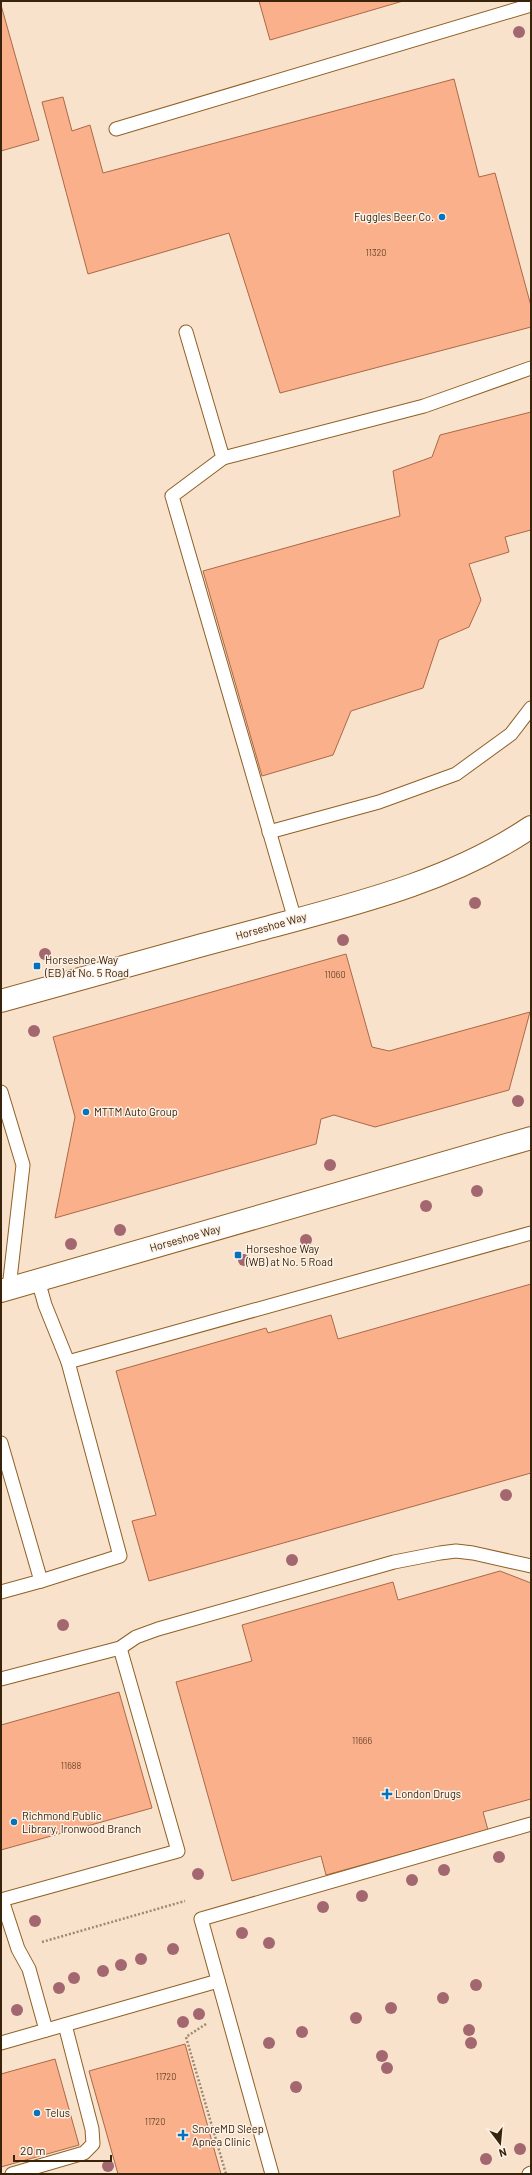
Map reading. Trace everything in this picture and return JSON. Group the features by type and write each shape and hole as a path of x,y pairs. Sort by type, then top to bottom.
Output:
{"street":[{"name":"Horseshoe Way","path":"1,1001 295,920 390,892 454,869 486,854 531,827"},
{"name":"Horseshoe Way","path":"5,1290 530,1140"}],"lane":[{"path":"116,129 531,5"},
{"path":"186,332 223,458"},
{"path":"295,920 172,496 223,458 424,406 531,368"},
{"path":"269,832 379,802 456,774 511,734 531,708"},
{"path":"1,1092 22,1165 5,1290"},
{"path":"68,1362 531,1233"},
{"path":"1,1592 120,1556 68,1362 45,1305 38,1280"},
{"path":"1,1443 41,1581"},
{"path":"1,1679 120,1648 136,1637 158,1629 394,1562 456,1551 531,1566"},
{"path":"46,2030 29,1969 18,1948 2,1900 178,1851 120,1648"},
{"path":"272,2174 201,1919 531,1824"},
{"path":"1,2043 218,1981"},
{"path":"12,2174 84,2153 93,2144 92,2129 64,2025"}],"path":[{"path":"18,1948 191,1900"},
{"path":"211,2021 186,2037 226,2174"}],"building":[{"path":"259,1 403,1 270,40"},
{"path":"1,5 39,140 1,151"},
{"path":"454,79 479,177 495,173 531,306 531,327 280,393 229,233 88,274 42,102 63,97 72,131 90,125 103,173"},
{"path":"531,412 531,530 505,537 509,552 469,564 481,600 469,627 439,640 423,688 351,711 333,755 262,776 203,571 400,516 393,471 432,457 440,435"},
{"path":"346,954 372,1047 389,1051 530,1012 509,1090 375,1127 334,1115 321,1119 316,1144 55,1218 75,1117 53,1037"},
{"path":"531,1284 531,1473 149,1581 132,1521 156,1515 116,1371 266,1328 268,1333 331,1315 338,1339"},
{"path":"500,1571 531,1583 531,1799 483,1812 488,1830 326,1875 321,1856 232,1881 176,1682 252,1661 242,1625 393,1582 398,1600"},
{"path":"119,1692 152,1808 1,1850 1,1725"},
{"path":"185,2044 221,2174 118,2174 89,2071"},
{"path":"55,2059 79,2145 1,2167 1,2074"}],"place":[{"name":"Fuggles Beer Co.","path":"442,217"},
{"name":"Horseshoe Way (EB) at No. 5 Road","path":"37,966"},
{"name":"MTTM Auto Group","path":"86,1112"},
{"name":"Horseshoe Way (WB) at No. 5 Road","path":"238,1255"},
{"name":"London Drugs","path":"387,1794"},
{"name":"Richmond Public Library, Ironwood Branch","path":"14,1822"},
{"name":"Telus","path":"37,2113"},
{"name":"SnoreMD Sleep Apnea Clinic","path":"183,2135"}]}
